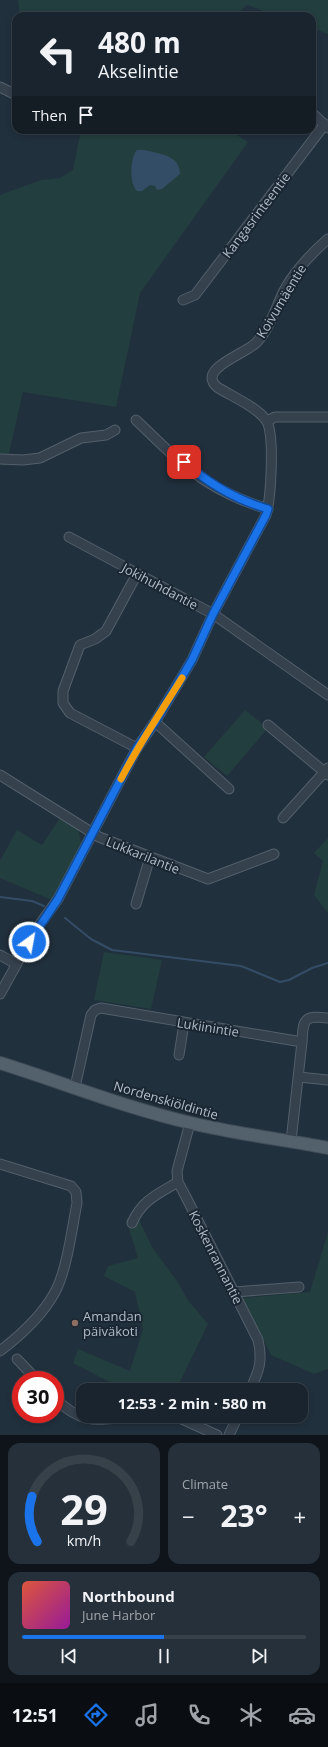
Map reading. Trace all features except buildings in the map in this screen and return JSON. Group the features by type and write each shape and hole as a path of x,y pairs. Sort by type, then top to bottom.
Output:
{"main road":[{"name":"Nordenskiöldintie","path":"0,1064 143,1110 190,1123 328,1148"}],"street":[{"path":"0,87 12,92"},
{"path":"316,117 326,126"},
{"name":"Kangasrinteentie","path":"182,300 194,295 326,126"},
{"name":"Koivumäentie","path":"267,421 259,413 212,383 211,376 214,370 245,351 262,336 295,274 305,260 328,239"},
{"path":"0,994 35,931 58,899 137,748 155,722 192,660 213,614 268,509 270,498 270,433 267,421 275,417 328,417"},
{"path":"136,420 161,444 206,481 255,506 268,509"},
{"path":"0,459 23,460 40,458 81,438 106,435 115,430"},
{"name":"Jokihuhdantie","path":"69,537 213,614 328,695"},
{"path":"137,574 106,631 95,639 80,645 63,691 62,703 70,712 137,748"},
{"path":"155,722 229,789"},
{"path":"268,725 327,771 283,818"},
{"name":"Lukkarilantie","path":"0,775 93,833 208,879 274,854"},
{"path":"136,904 150,857"},
{"path":"0,955 16,964"},
{"name":"Lukiinintie","path":"75,1087 91,1014 100,1008 302,1042"},
{"path":"291,1142 299,1077 303,1025 306,1019 313,1016 328,1018"},
{"path":"179,1055 184,1023"},
{"path":"299,1077 328,1080"},
{"path":"132,1223 138,1210 145,1203 178,1182 177,1170 190,1123"},
{"path":"0,1164 71,1186 76,1192 77,1203 60,1279 55,1292 21,1335 0,1351"},
{"name":"Koskenrannantie","path":"178,1182 258,1340 260,1348 260,1369 253,1383"},
{"path":"235,1292 299,1287"},
{"path":"17,1359 29,1371"},
{"path":"64,1407 76,1415"},
{"path":"190,1423 217,1435"},
{"path":"229,1435 235,1423"}],"green space":[{"path":"18,0 328,0 328,34 316,30 316,12 266,12 247,5 239,12 20,12"},
{"path":"80,134 235,134 248,142 140,293 116,407 23,392 6,466 0,464 0,195 41,180 60,178 73,170"},
{"path":"245,710 268,728 227,776 204,757"},
{"path":"60,818 78,829 82,845 52,900 0,878 0,861 17,830 42,845"},
{"path":"328,838 328,913 314,895 323,861 314,853"},
{"path":"104,952 162,960 151,1009 94,1000"},
{"path":"150,1203 139,1220 152,1247 179,1284 187,1299 208,1324 179,1383 112,1383 73,1363 78,1349 130,1371 143,1329 135,1292 104,1276 108,1266 138,1258 126,1219"},
{"path":"328,1232 328,1369 314,1374 271,1355 243,1298 310,1292"}],"water":[{"path":"137,150 158,153 171,158 178,164 180,174 162,189 157,190 155,186 150,185 142,191 137,191 134,188 131,170 133,158"}],"waterway":[{"path":"0,897 32,901 44,906"},
{"path":"65,918 91,939 112,950 241,966 280,982 289,980 312,968 328,963"}],"slow traffic":[{"path":"121,779 140,742 155,722 182,678"}],"place":[{"name":"Amandan päiväkoti","path":"75,1323"}],"route":[{"path":"29,942 58,899 140,742 155,722 192,660 213,614 268,509 255,506 206,481 184,462"}]}
